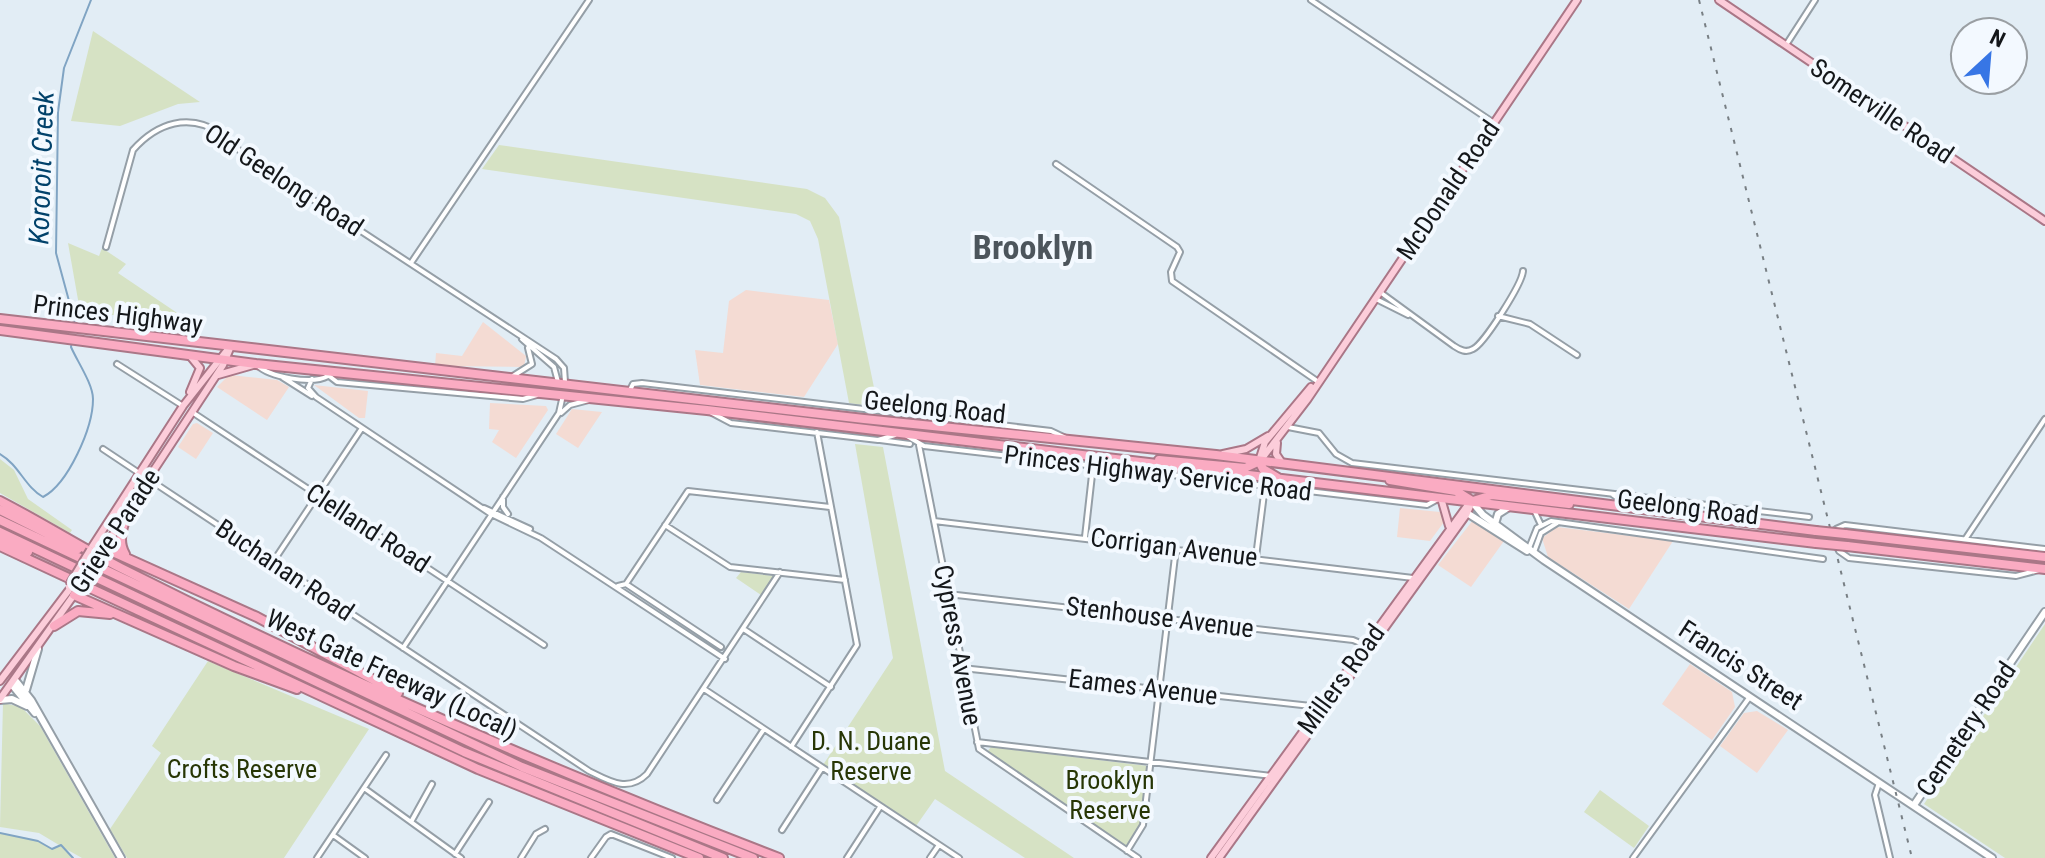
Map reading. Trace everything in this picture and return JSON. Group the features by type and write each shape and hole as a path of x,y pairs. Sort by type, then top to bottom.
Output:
{"highway":[{"name":"Princes Highway","path":"0,319 231,346"},
{"name":"Princes Highway","path":"0,330 223,359"},
{"name":"Geelong Road","path":"231,346 1089,444 1216,455 1512,490 1597,505 2045,557"},
{"name":"Geelong Road","path":"223,359 325,373 707,410 1283,481 2043,569"},
{"path":"561,382 561,394"},
{"path":"1089,444 1089,456"},
{"path":"1142,463 1160,460 1245,468 1259,461 1283,481"},
{"path":"1378,476 1405,485 1456,491 1472,501 1492,495 1597,505"},
{"path":"126,556 120,546 120,532 148,479"},
{"name":"West Gate Freeway (Local)","path":"0,501 119,567 516,753 779,858"},
{"path":"0,510 119,567"},
{"path":"0,520 522,767 753,858"},
{"path":"0,532 479,759 723,858"},
{"path":"0,538 95,579"},
{"name":"West Gate Freeway (Local)","path":"0,546 547,798 699,858"},
{"path":"104,548 257,617 516,753"},
{"path":"73,590 234,666 328,699"},
{"path":"54,626 78,611 135,621"}],"main road":[{"name":"McDonald Road","path":"1259,461 1288,427 1577,0"},
{"name":"Somerville Road","path":"1719,0 2045,221"},
{"path":"223,359 231,346"},
{"path":"189,356 197,361 200,371 183,406 192,412"},
{"name":"Grieve Parade","path":"0,681 104,548 216,375 223,359"},
{"name":"Grieve Parade","path":"0,700 54,626 92,551 139,473 183,406 223,359"},
{"path":"216,375 256,364"},
{"name":"McDonald Road","path":"1259,461 1259,451 1272,433 1318,380"},
{"path":"1281,421 1288,427"},
{"path":"1216,455 1246,449 1272,433"},
{"path":"1278,440 1276,454 1282,463"},
{"path":"139,473 148,479"},
{"path":"1440,498 1451,531"},
{"path":"1472,501 1504,532"},
{"name":"Millers Road","path":"1367,647 1413,578 1467,513 1472,501"},
{"name":"Millers Road","path":"1211,858 1472,501"},
{"path":"1495,524 1498,514 1510,506"},
{"path":"1467,513 1504,532"},
{"name":"Francis Street","path":"1504,532 1992,858"},
{"path":"92,551 104,548"},
{"name":"Cemetery Road","path":"1914,805 2045,612"},
{"path":"26,690 38,649"},
{"path":"6,674 26,690 121,858"},
{"path":"15,683 43,722"},
{"path":"0,700 12,699 30,707"},
{"name":"Millers Road","path":"1219,858 1273,777"}],"street":[{"path":"411,263 589,0"},
{"path":"1311,0 1494,123"},
{"path":"1786,45 1815,0"},
{"name":"Old Geelong Road","path":"106,247 130,154 143,138 160,127 182,121 203,124 224,135 245,155 516,334 553,366 561,382"},
{"path":"1056,164 1177,247 1180,252 1171,272 1172,281 1318,380"},
{"path":"1379,291 1454,346 1468,351 1478,345 1498,316 1520,283 1523,271"},
{"path":"1374,298 1413,318"},
{"path":"1498,316 1530,324 1577,355"},
{"path":"511,377 532,361 531,352 516,334"},
{"path":"117,364 183,406"},
{"path":"256,364 264,372 279,375 312,379 325,373 335,382 412,392 523,399 543,392"},
{"path":"279,375 483,508 541,538"},
{"path":"312,379 309,391 325,403"},
{"path":"628,402 629,390"},
{"path":"556,417 561,394"},
{"path":"403,648 556,417 570,405 596,399"},
{"path":"707,410 727,422 910,444"},
{"name":"Clelland Road","path":"192,412 544,645"},
{"path":"1966,538 2045,419"},
{"name":"Geelong Road","path":"1288,427 1319,433 1336,454 1350,462 1809,517"},
{"path":"273,562 362,428"},
{"path":"791,747 857,645 817,432"},
{"path":"878,440 902,434"},
{"name":"Princes Highway Service Road","path":"902,434 919,445 1093,466 1428,505 1440,498"},
{"name":"Cypress Avenue","path":"919,445 977,742 984,755 1138,858"},
{"path":"103,449 139,473"},
{"path":"1005,455 1021,449"},
{"path":"1085,537 1093,466"},
{"name":"Buchanan Road","path":"148,479 589,771 625,785 637,783 647,774 704,689"},
{"path":"1256,557 1265,486"},
{"path":"506,491 503,508 518,521 725,659"},
{"path":"627,594 626,584 688,491 831,507"},
{"name":"Geelong Road","path":"1611,493 1637,509 1654,498"},
{"path":"1531,551 1541,525 1534,510"},
{"path":"492,512 518,521"},
{"name":"Corrigan Avenue","path":"934,521 1413,578"},
{"name":"Geelong Road","path":"1541,525 1551,521 1823,559"},
{"name":"Geelong Road","path":"1549,527 1559,523"},
{"name":"Geelong Road","path":"2043,569 2016,576 1849,558 1839,551 1836,531 1842,524 2045,549"},
{"path":"665,525 730,567 845,580"},
{"path":"1541,525 1549,527"},
{"path":"1531,551 1549,527"},
{"path":"2002,543 2007,553"},
{"path":"1127,851 1143,825 1176,548"},
{"path":"780,572 704,689 959,858"},
{"path":"615,587 626,584 721,647"},
{"name":"Stenhouse Avenue","path":"948,594 1353,640 1367,647"},
{"path":"745,630 831,687"},
{"path":"692,638 697,631"},
{"name":"Eames Avenue","path":"962,668 1159,689 1320,712"},
{"path":"1633,858 1750,696"},
{"path":"717,800 764,729"},
{"path":"977,742 1151,759 1273,777"},
{"path":"317,858 386,755"},
{"path":"782,830 822,768"},
{"path":"1880,782 1875,795 1890,858"},
{"path":"411,822 432,791 432,784"},
{"path":"364,788 461,858"},
{"path":"455,854 489,802"},
{"path":"847,858 880,807"},
{"path":"521,858 536,834 545,829"},
{"path":"591,858 611,834 672,858"},
{"path":"333,835 365,858"},
{"path":"930,858 939,845"}],"shaded area":[{"path":"746,290 829,300 838,344 804,397 700,385 695,350 723,353 729,301"},
{"path":"483,322 526,356 524,367 435,366 436,353 462,356"},
{"path":"229,375 277,380 289,387 267,420 217,387"},
{"path":"314,385 368,391 365,418 359,418"},
{"path":"490,403 546,406 548,410 516,458 492,442 499,430 489,429"},
{"path":"572,409 602,412 578,448 556,434"},
{"path":"197,423 213,433 196,459 178,447 193,424"},
{"path":"1400,508 1440,512 1444,522 1430,541 1397,537"},
{"path":"1473,520 1504,541 1471,587 1438,565"},
{"path":"1557,527 1673,541 1629,609 1548,557 1542,538"},
{"path":"1690,664 1732,692 1735,707 1712,740 1662,704"},
{"path":"1757,711 1788,730 1757,773 1720,746 1744,713"}],"green space":[{"path":"93,31 200,102 178,104 120,126 71,121"},
{"path":"499,145 807,189 825,198 839,217 878,407 849,403 818,239 810,221 796,214 482,169"},
{"path":"68,243 99,256 102,248 126,264 118,273 195,325 80,311"},
{"name":"D. N. Duane Reserve","path":"855,444 883,447 945,771 1074,858 1025,858 935,799 916,826 823,765 893,658"},
{"path":"0,459 14,470 28,499 72,530 70,533 0,493"},
{"path":"741,572 774,576 761,595 736,578"},
{"path":"2045,624 2045,858 2005,858 1924,804"},
{"name":"Crofts Reserve","path":"208,661 369,729 284,858 127,858 110,829 161,753 152,746"},
{"path":"3,703 21,707 40,726 115,858 82,858 66,849 73,858 0,858 0,833 38,841 52,849 59,845 39,833 0,827"},
{"name":"Brooklyn Reserve","path":"991,747 1148,766 1141,825 1128,847 992,758 986,753"},
{"path":"1600,790 1649,826 1634,848 1584,812"}],"waterway":[{"name":"Kororoit Creek","path":"75,323 56,253 58,112 64,68 91,0"},
{"name":"Kororoit Creek","path":"0,454 43,497 70,468 89,425 93,399 88,380 71,347 72,341"},
{"name":"Kororoit Creek","path":"0,833 38,841 52,849 61,845 73,858"}],"railway":[{"path":"1699,0 1912,858"}],"district":[{"name":"Brooklyn","path":"1033,247"}]}
